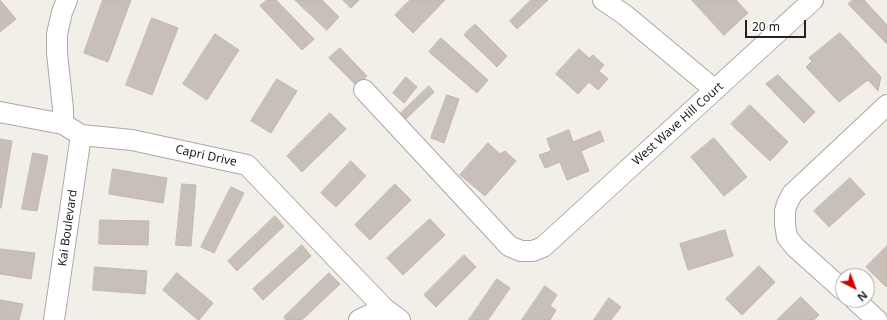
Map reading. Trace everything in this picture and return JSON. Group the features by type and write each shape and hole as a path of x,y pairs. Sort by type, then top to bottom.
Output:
{"street":[{"path":"63,124 56,34 67,0"},
{"path":"602,0 625,15 715,90"},
{"name":"West Wave Hill Court","path":"364,90 509,246 521,250 533,251 542,247 813,0"},
{"path":"835,283 795,247 787,237 785,224 777,217 787,204 792,194 887,105"},
{"name":"Capri Drive","path":"0,112 63,124 82,135 132,140 246,165 384,308 400,320"},
{"name":"Kai Boulevard","path":"54,320 82,135"},
{"path":"359,320 384,308"},
{"path":"864,308 877,320"}],"building":[{"path":"0,0 16,19 0,32"},
{"path":"103,0 131,0 108,62 84,53"},
{"path":"267,0 276,0 314,39 302,50 260,6"},
{"path":"295,0 322,0 339,17 327,30"},
{"path":"343,0 359,0 351,8"},
{"path":"410,0 445,0 413,33 395,15"},
{"path":"531,0 548,0 517,29 510,21"},
{"path":"692,0 736,0 748,13 724,35"},
{"path":"853,0 864,0 887,25 887,44 848,4"},
{"path":"152,18 178,28 152,95 126,85"},
{"path":"475,24 507,56 497,67 464,35"},
{"path":"840,33 881,77 878,91 868,80 839,102 806,67 812,61 809,58"},
{"path":"215,34 239,50 207,100 183,84"},
{"path":"441,38 488,80 477,93 429,52"},
{"path":"340,48 367,76 357,86 329,58"},
{"path":"579,49 589,58 593,55 604,65 599,71 608,79 598,90 589,82 578,94 556,74"},
{"path":"778,75 815,112 804,123 766,84"},
{"path":"406,77 417,87 404,103 393,93"},
{"path":"277,79 297,91 271,133 251,121"},
{"path":"429,86 434,92 405,120 399,115"},
{"path":"447,95 459,99 444,143 431,138"},
{"path":"750,105 788,142 770,161 731,124"},
{"path":"330,113 346,129 302,172 287,156"},
{"path":"569,130 573,142 600,131 604,141 581,151 589,171 567,180 560,162 545,168 539,155 551,151 547,139"},
{"path":"714,138 747,177 724,196 691,157"},
{"path":"0,139 12,141 1,208 0,208"},
{"path":"488,143 500,154 505,151 516,161 485,196 460,175"},
{"path":"33,153 48,156 37,211 22,209"},
{"path":"351,161 366,176 336,207 321,193"},
{"path":"113,169 167,178 163,203 109,194"},
{"path":"850,178 865,194 829,227 814,211"},
{"path":"182,184 196,185 191,246 176,245"},
{"path":"395,184 411,200 370,240 355,225"},
{"path":"231,187 244,193 214,253 201,247"},
{"path":"275,216 284,226 237,271 228,261"},
{"path":"430,219 445,235 403,275 387,258"},
{"path":"100,220 149,221 148,245 99,244"},
{"path":"725,230 733,256 688,270 680,244"},
{"path":"302,245 311,256 263,300 253,289"},
{"path":"887,246 886,287 875,276 875,268 866,267"},
{"path":"0,249 35,253 31,279 0,274"},
{"path":"464,255 476,267 436,307 424,295"},
{"path":"759,266 775,282 742,315 726,299"},
{"path":"95,267 147,271 145,294 93,290"},
{"path":"177,273 213,303 199,320 163,290"},
{"path":"329,273 340,284 302,320 286,320 284,317"},
{"path":"497,279 510,288 488,320 469,320"},
{"path":"545,286 557,295 550,306 556,310 550,320 522,320"},
{"path":"801,297 819,315 814,320 777,320"},
{"path":"609,298 621,307 611,320 594,320"},
{"path":"0,300 23,304 19,320 0,320"}]}
